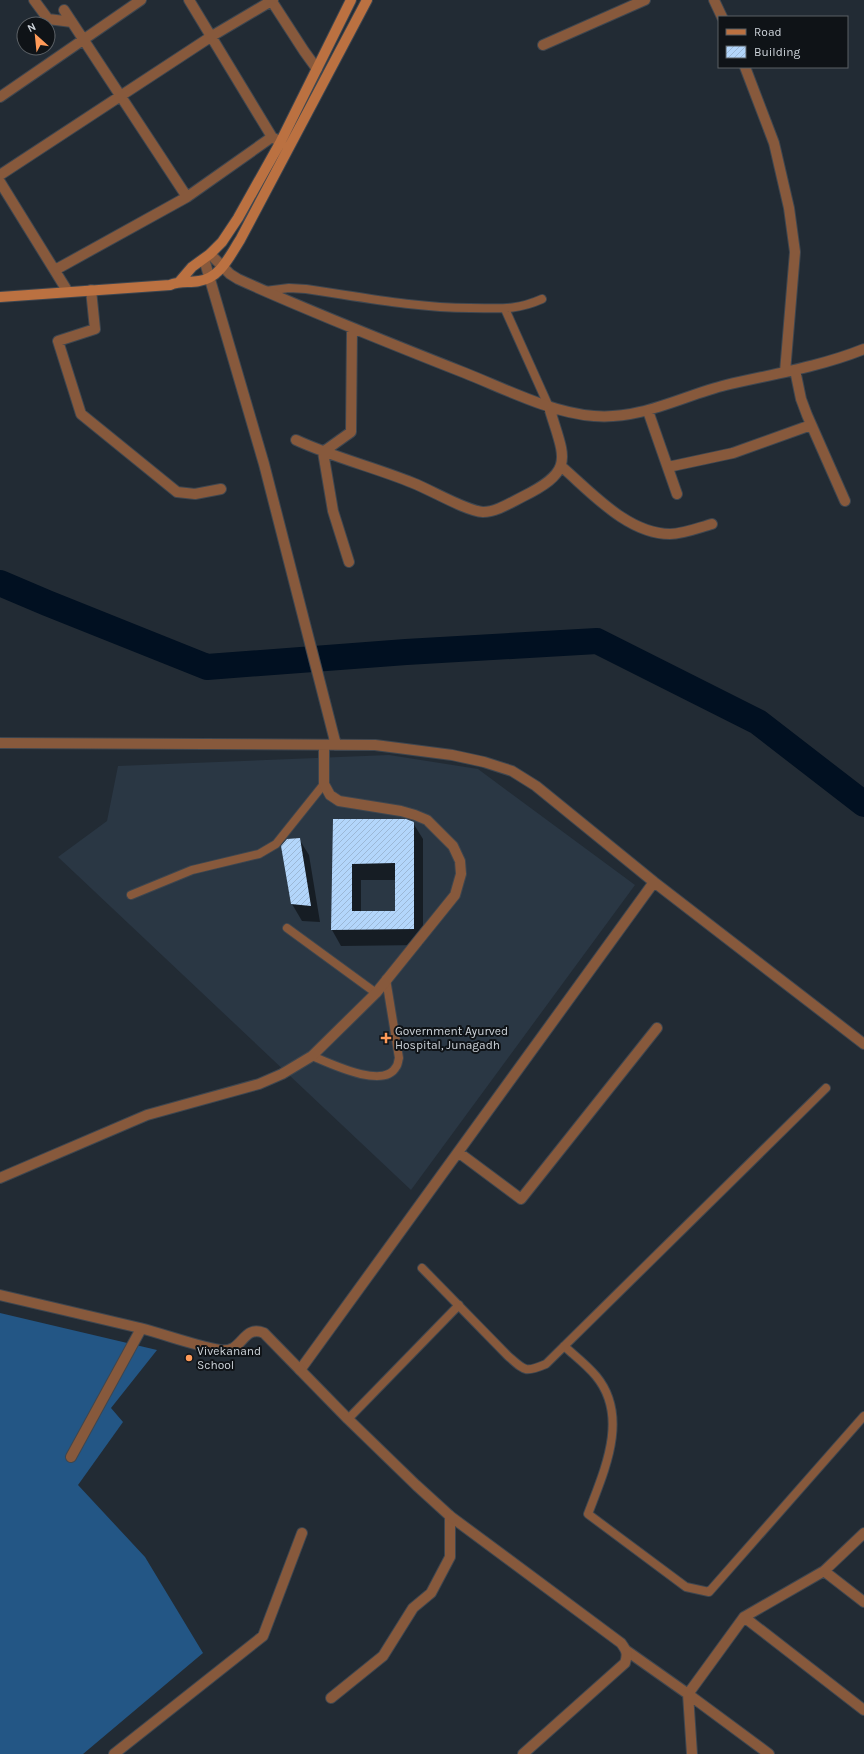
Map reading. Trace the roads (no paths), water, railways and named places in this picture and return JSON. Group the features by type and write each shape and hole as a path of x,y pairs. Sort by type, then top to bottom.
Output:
{"main road":[{"path":"180,282 192,266 207,256 222,242 238,218 276,140 318,69 351,0"},
{"path":"0,297 170,285 180,282 198,282 209,279 218,272 240,240 367,0"}],"street":[{"path":"34,0 48,19 72,22"},
{"path":"0,97 141,0"},
{"path":"189,0 276,140 288,150"},
{"path":"0,175 212,36 272,0 304,51 318,69"},
{"path":"543,45 645,0"},
{"path":"714,0 722,16"},
{"path":"64,10 187,197"},
{"path":"746,68 774,143 789,208 795,252 790,371 811,425 844,501"},
{"path":"55,270 187,197 276,140"},
{"path":"0,182 68,292"},
{"path":"207,256 223,266 230,274 238,279 352,328 549,407 594,416 616,416 648,411 725,385 836,360 864,349"},
{"path":"207,256 209,279 264,464 336,745"},
{"path":"91,290 96,329 58,341 80,414 177,492 195,494 221,489"},
{"path":"323,452 351,432 352,328"},
{"path":"296,440 323,452 412,483 471,511 484,512 498,509 540,488 554,477 562,467 562,454 549,407"},
{"path":"648,411 677,494"},
{"path":"668,467 732,453 811,425"},
{"path":"323,452 332,511 349,562"},
{"path":"562,467 619,516 641,530 669,534 712,524"},
{"path":"0,743 375,745 452,755 484,762 512,771 536,786 654,882 864,1044"},
{"path":"0,1178 147,1115 259,1084 282,1074 312,1056 376,993 455,895 461,874 460,861 453,846 427,820 401,811 339,801 330,795 324,784 324,745"},
{"path":"300,1370 654,882"},
{"path":"458,1152 521,1199 657,1028"},
{"path":"0,1295 141,1328 222,1350 238,1345 250,1332 257,1330 264,1333 348,1419 450,1516 621,1643 627,1651 769,1754"},
{"path":"71,1456 141,1328"},
{"path":"331,1698 383,1656 414,1608 431,1593 450,1556 450,1516"},
{"path":"114,1754 262,1636 302,1533"},
{"path":"692,1754 688,1694 744,1617 824,1570 864,1534"},
{"path":"824,1570 864,1602"},
{"path":"744,1617 864,1710"},
{"path":"523,1754 625,1663 627,1651"}],"lane":[{"path":"264,291 295,288 451,309 505,309 531,304 542,299"},
{"path":"505,309 549,407"},
{"path":"131,895 192,870 259,854 269,849 276,844 324,784"},
{"path":"287,928 376,993"},
{"path":"312,1056 358,1074 382,1076 390,1074 396,1067 399,1058 386,980"},
{"path":"422,1268 508,1356 523,1369 532,1370 546,1364 826,1088"},
{"path":"348,1419 459,1305"},
{"path":"564,1346 596,1376 610,1407 613,1427 610,1451 588,1514 686,1587 709,1592 864,1416"}],"waterway":[{"path":"0,583 207,667 406,652 597,641 758,722 864,804"}],"place":[{"name":"Government Ayurved Hospital, Junagadh","path":"386,1038"},
{"name":"Vivekanand School","path":"189,1358"}]}
